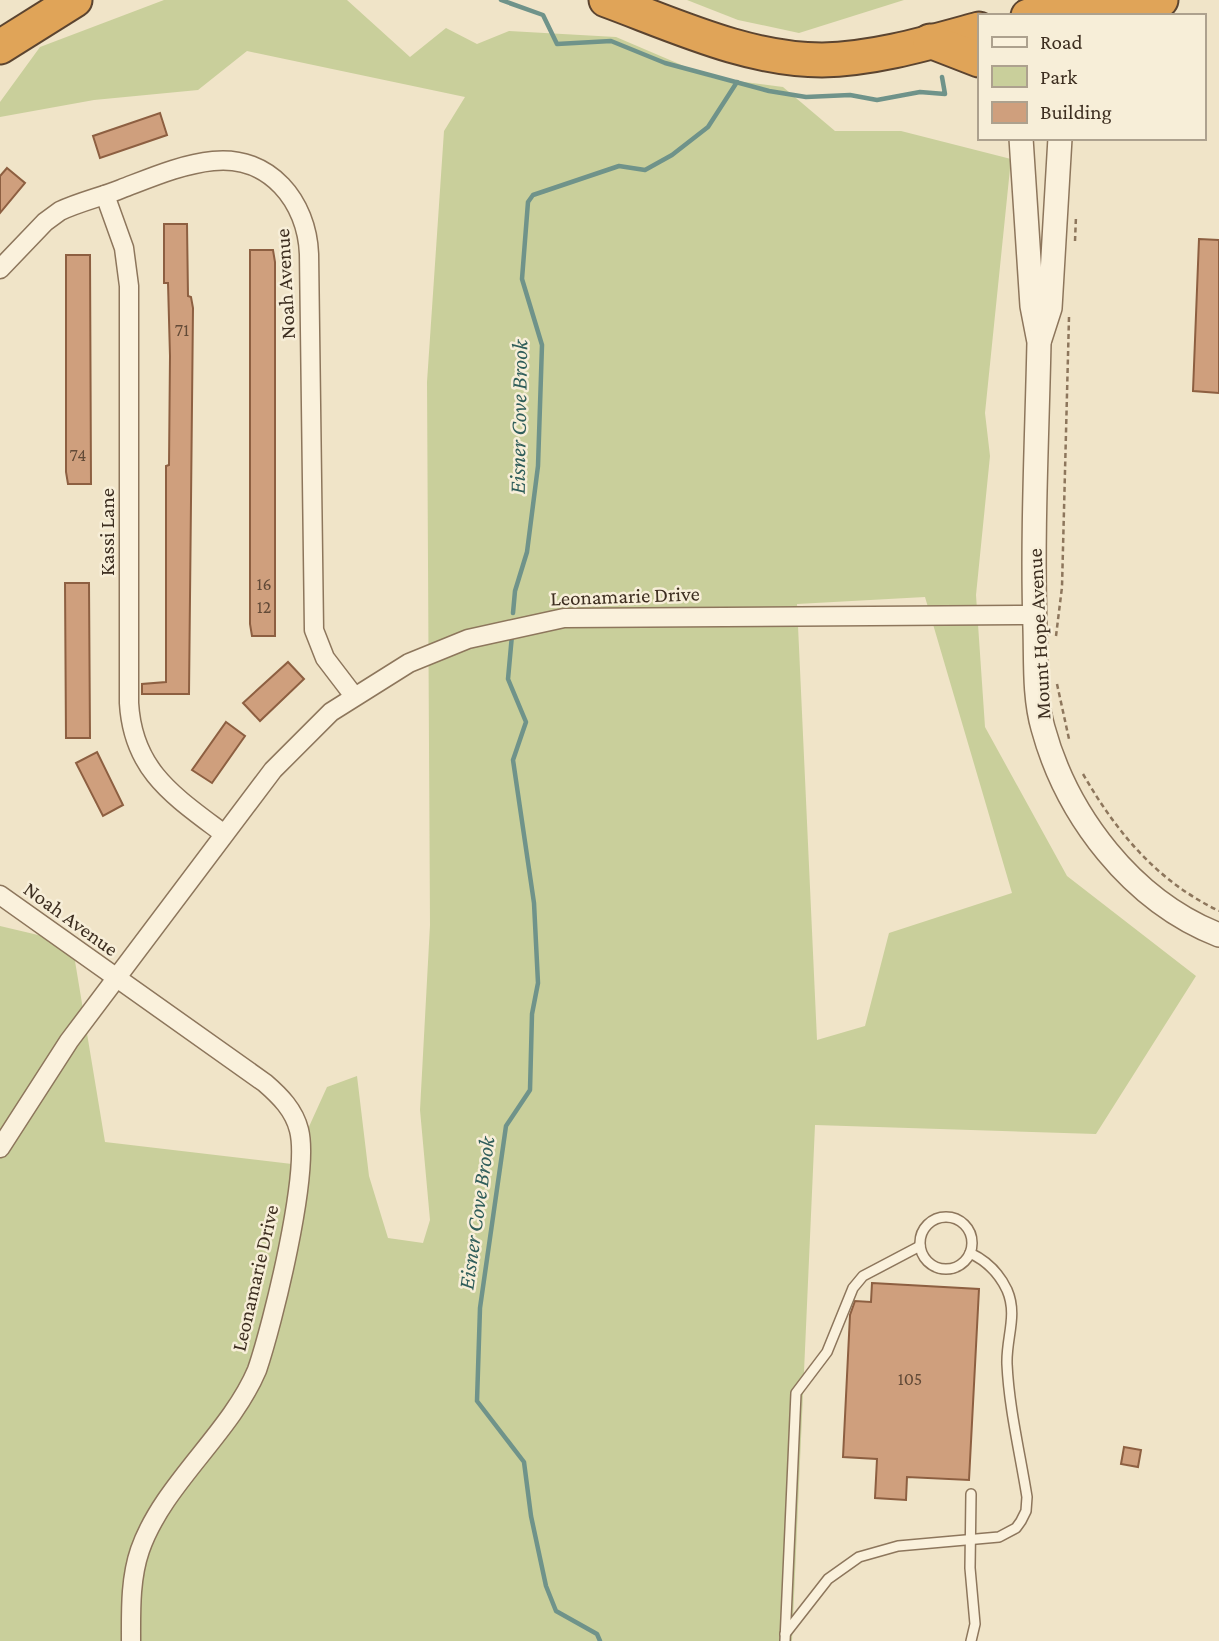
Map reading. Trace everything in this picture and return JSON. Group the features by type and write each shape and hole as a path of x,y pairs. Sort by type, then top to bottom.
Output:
{"highway":[{"path":"0,40 54,0"},
{"path":"0,47 75,0"},
{"path":"606,0 735,46 793,58 847,58 978,29"},
{"path":"1036,14 1062,8 1159,0"},
{"path":"1136,14 1159,0"},
{"path":"930,41 978,60"}],"street":[{"name":"Mount Hope Avenue","path":"1021,140 1032,306 1039,342 1035,615 1042,726 1065,786 1085,823 1107,852 1134,880 1170,908 1219,935"},
{"name":"Mount Hope Avenue","path":"1039,342 1050,308 1060,140"},
{"name":"Noah Avenue","path":"0,270 55,214 192,165 228,161 265,173 282,187 300,208 309,237 313,617 320,650 354,696"},
{"name":"Kassi Lane","path":"105,195 124,248 129,286 129,703 132,729 143,760 158,779 224,834"},
{"name":"Leonamarie Drive","path":"0,1149 48,1072 115,979 224,834 293,748 354,696 409,663 468,639 564,618 1035,615"},
{"name":"Noah Avenue","path":"0,895 115,979"},
{"name":"Leonamarie Drive","path":"115,979 275,1091 296,1122 302,1158 300,1180 257,1370 244,1396 146,1535 132,1585 131,1641"}],"lane":[{"path":"942,1216 956,1219 967,1227 972,1239 970,1253 962,1264 949,1269 936,1267 925,1258 920,1246 922,1233 930,1222 942,1216"},
{"path":"785,1638 796,1393 827,1352 844,1307 863,1276 920,1246"},
{"path":"785,1638 828,1579 859,1557 880,1549 999,1537 1016,1528 1026,1511 1027,1497 1007,1365 1012,1308 1007,1290 995,1272 984,1259 970,1253"},
{"path":"971,1494 970,1539 975,1616 971,1641"}],"path":[{"path":"1074,250 1076,211"},
{"path":"1054,644 1062,587 1069,311"},
{"path":"1056,676 1069,741"},
{"path":"1079,767 1113,822 1146,861 1172,884 1219,911"}],"green space":[{"path":"164,0 347,0 410,57 446,28 477,44 509,31 616,37 712,78 783,87 835,131 901,131 1011,159 985,413 990,456 976,595 985,727 1067,876 1196,976 1096,1134 815,1125 792,1641 0,1641 0,926 72,943 105,1142 292,1164 327,1087 357,1076 369,1176 388,1238 423,1243 430,1220 420,1110 430,925 427,382 444,131 465,97 247,51 198,90 94,100 0,117 0,102 40,47","holes":["925,597 1012,893 889,933 865,1026 817,1040 797,604"]},
{"path":"687,0 904,0 799,33 738,20"}],"building":[{"path":"160,113 167,135 100,158 93,136"},
{"path":"7,168 25,183 0,213 0,176"},
{"path":"164,224 187,224 188,296 191,297 193,308 189,694 142,694 142,684 166,682 166,466 169,465 170,356 168,283 164,283"},
{"path":"1199,239 1219,240 1219,393 1193,391"},
{"path":"250,250 273,250 275,262 275,636 252,636 250,624"},
{"path":"66,255 90,255 91,484 68,484 66,472"},
{"path":"65,583 89,583 90,738 66,738"},
{"path":"288,662 304,679 260,721 243,703"},
{"path":"226,722 245,736 212,783 192,770"},
{"path":"97,752 123,805 103,816 76,763"},
{"path":"872,1283 979,1289 969,1480 907,1477 906,1500 875,1498 877,1459 843,1457 850,1315 855,1301 871,1302"},
{"path":"1124,1447 1141,1450 1138,1467 1121,1464"}],"waterway":[{"path":"501,0 543,15 557,44 611,41 665,63 769,91 806,97 850,95 877,100 920,92 945,94 942,77"},
{"name":"Eisner Cove Brook","path":"513,613 515,591 527,552 538,466 542,345 522,279 528,202 533,195 619,166 645,170 672,155 708,127 737,82"},
{"name":"Eisner Cove Brook","path":"512,635 508,679 526,722 513,760 534,903 538,983 532,1014 530,1090 506,1126 480,1308 477,1401 524,1462 531,1516 546,1586 556,1611 597,1634 600,1641"}]}
